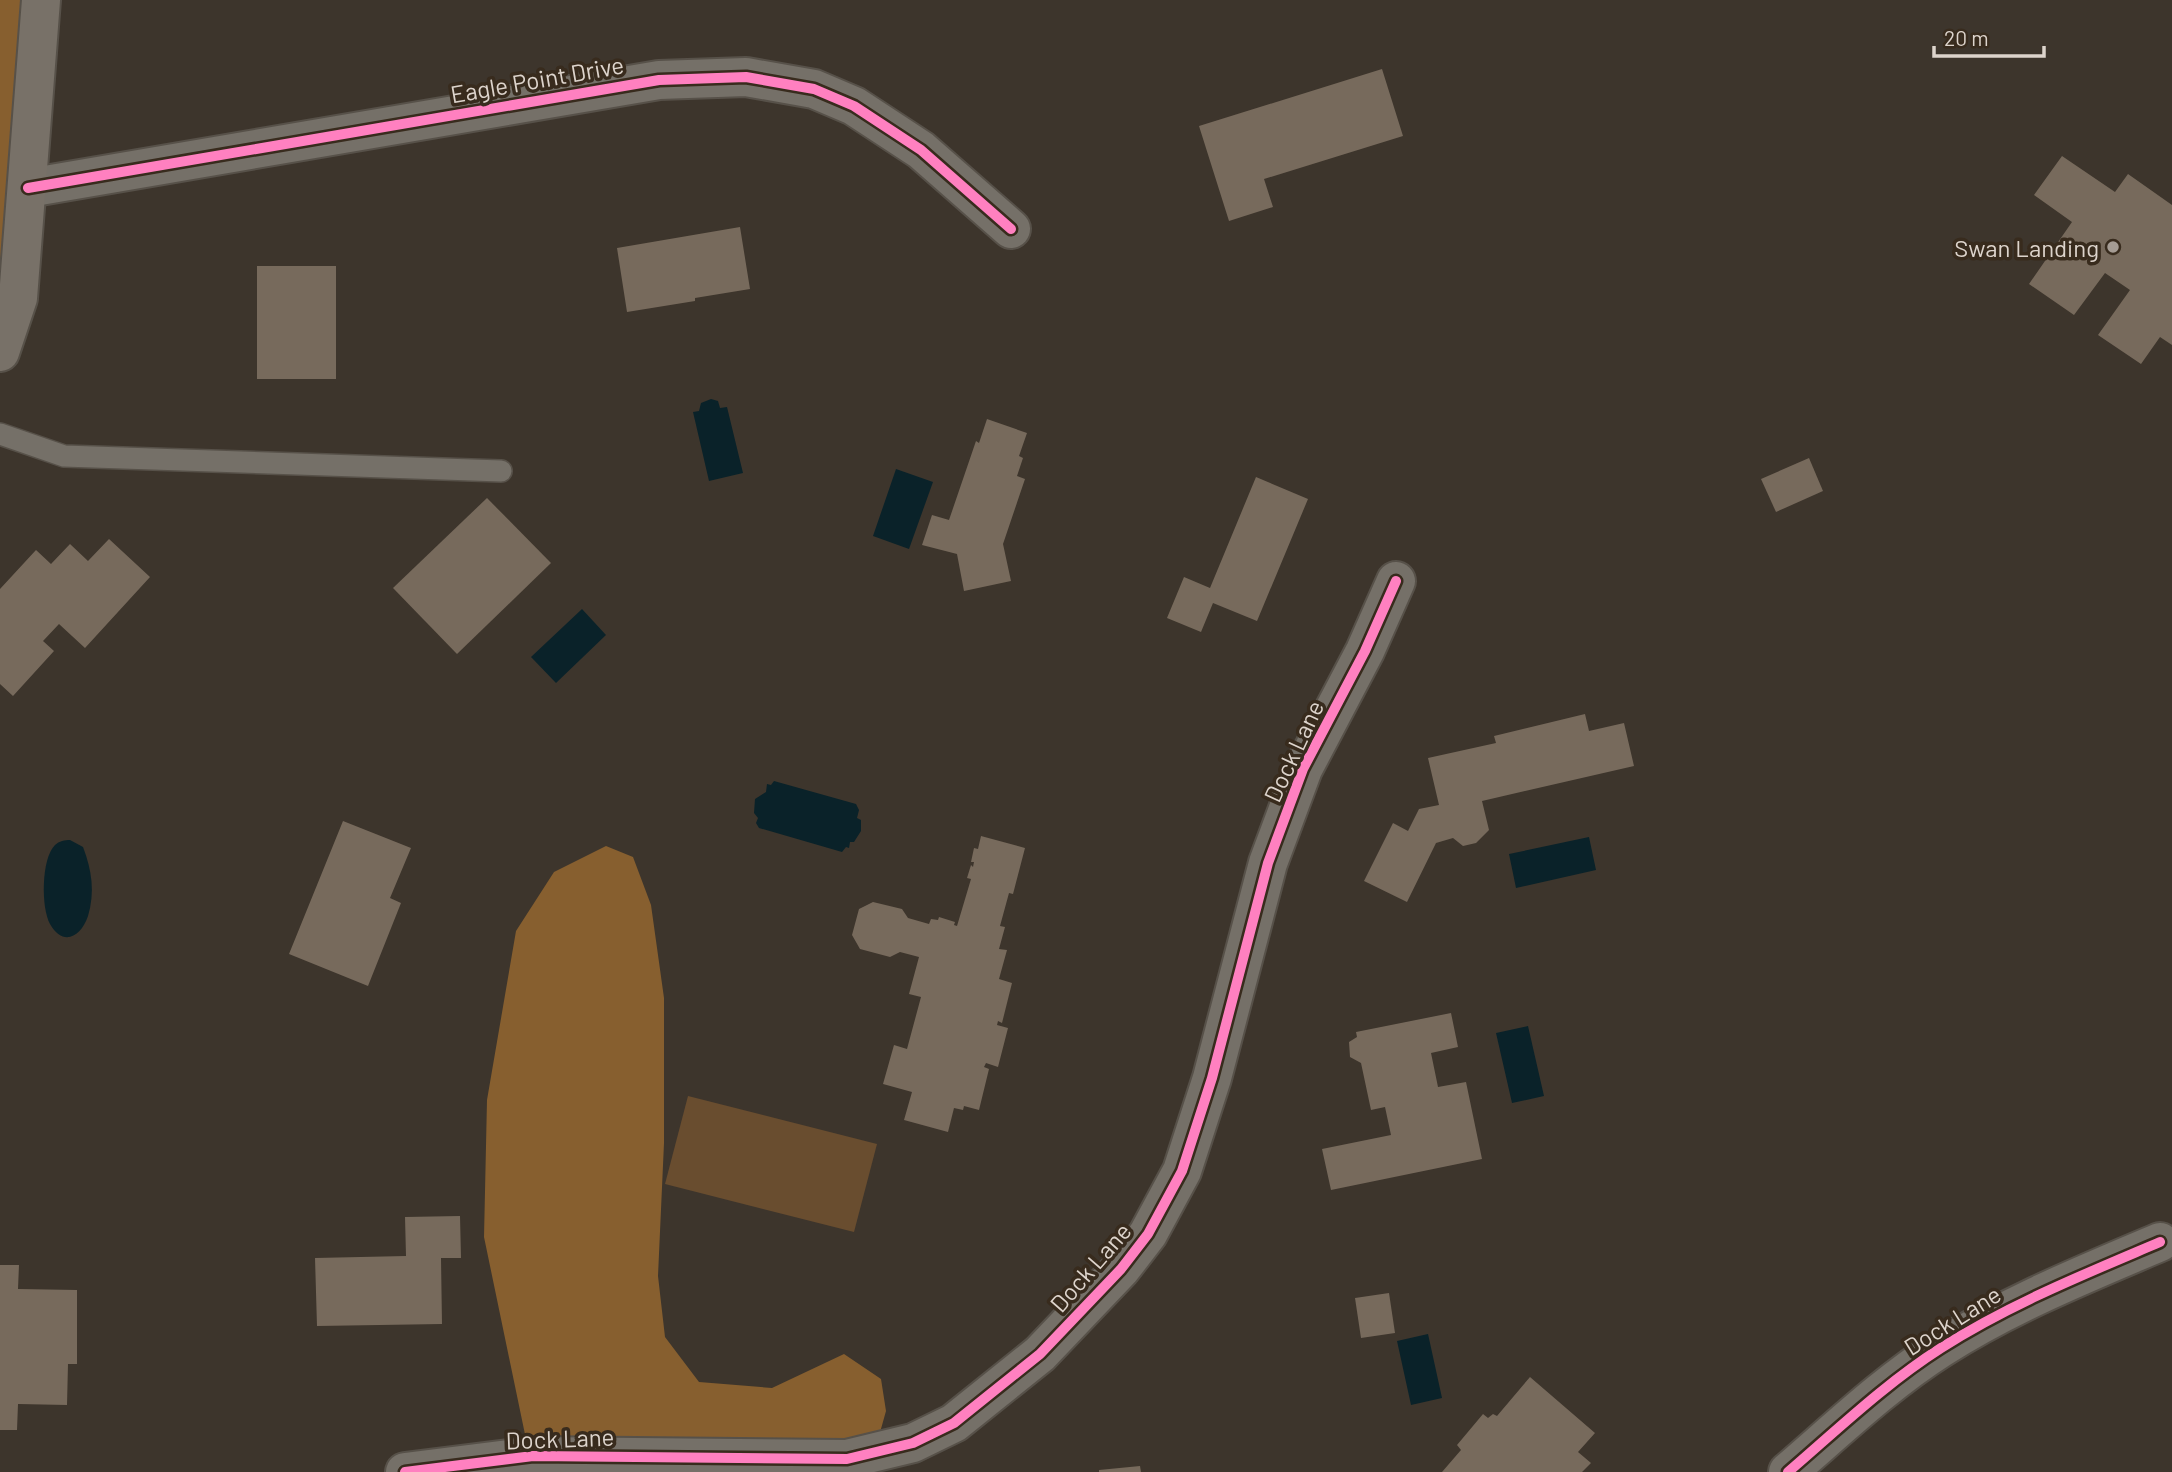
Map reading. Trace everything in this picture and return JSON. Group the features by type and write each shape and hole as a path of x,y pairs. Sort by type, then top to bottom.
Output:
{"main road":[{"path":"0,352 18,298 41,0"}],"street":[{"name":"Eagle Point Drive","path":"28,188 659,80 746,77 814,89 853,106 921,150 1011,229"},
{"name":"Dock Lane","path":"405,1472 533,1456 847,1460 914,1443 954,1423 1040,1354 1121,1269 1141,1242 1182,1171 1212,1078 1268,863 1303,769 1365,651 1396,581"},
{"name":"Dock Lane","path":"1788,1472 1886,1388 1940,1348 2031,1297 2160,1242"}],"lane":[{"path":"0,434 64,456 501,471"}],"shaded area":[{"path":"0,0 41,0 0,352"},
{"path":"606,846 633,857 651,905 664,998 664,1143 658,1276 665,1337 699,1382 772,1388 844,1354 881,1379 886,1411 872,1461 527,1444 484,1237 487,1100 516,931 554,872"},
{"path":"688,1096 877,1144 854,1232 665,1184"}],"water":[{"path":"711,399 718,401 720,408 727,407 743,473 709,481 693,412 699,411 701,403"},
{"path":"896,469 933,482 909,549 873,536"},
{"path":"582,609 606,635 556,683 531,657"},
{"path":"774,781 856,804 861,831 854,842 850,842 849,848 846,847 842,852 759,828 756,823 758,818 754,813 755,799 766,792 767,784 771,785"},
{"path":"1589,837 1596,870 1516,888 1509,854"},
{"path":"70,840 83,847 89,865 92,890 85,923 76,934 66,937 55,931 47,917 44,884 50,852 58,843"},
{"path":"1528,1026 1544,1096 1512,1103 1496,1033"},
{"path":"1428,1334 1442,1398 1411,1405 1397,1341"}],"building":[{"path":"1382,69 1403,136 1264,179 1273,207 1229,221 1199,126"},
{"name":"Swan Landing","path":"2062,156 2115,192 2128,174 2172,205 2172,345 2160,337 2141,364 2098,335 2130,290 2105,273 2074,315 2029,284 2072,222 2034,195"},
{"path":"740,227 750,289 627,312 617,248"},
{"path":"257,266 336,266 336,379 257,379"},
{"path":"987,419 1027,433 1019,456 1023,458 1017,476 1025,479 1003,544 1011,581 964,591 957,554 922,545 932,515 949,520 976,441 979,443"},
{"path":"1809,458 1823,491 1776,512 1761,479"},
{"path":"1256,477 1308,499 1257,621 1213,603 1201,632 1167,618 1184,577 1210,588"},
{"path":"487,498 551,563 457,654 393,588"},
{"path":"109,539 150,577 85,648 59,624 43,641 54,651 13,696 0,684 0,589 36,550 51,564 70,544 88,561"},
{"path":"1585,714 1589,731 1624,723 1634,766 1482,801 1489,830 1476,843 1463,846 1453,838 1436,843 1407,902 1364,881 1393,823 1408,831 1419,809 1439,805 1428,758 1496,743 1494,736"},
{"path":"343,821 411,848 390,898 401,903 368,986 289,954"},
{"path":"981,836 1025,848 1013,894 1009,893 1000,926 1005,927 999,949 1007,950 999,979 1012,983 1002,1023 998,1021 997,1025 1008,1028 998,1067 986,1063 984,1067 989,1069 979,1110 964,1106 963,1110 954,1108 948,1132 904,1120 912,1092 883,1084 894,1045 907,1049 921,997 909,994 919,957 900,952 890,957 860,949 852,935 859,909 873,902 902,909 908,918 929,924 931,919 938,920 939,917 955,922 954,925 957,926 971,879 967,878 971,865 973,867 974,862 971,862 974,848 978,849"},
{"path":"1451,1013 1458,1047 1431,1053 1438,1087 1466,1082 1482,1159 1331,1190 1322,1149 1391,1135 1385,1107 1371,1110 1361,1063 1350,1057 1349,1042 1357,1037 1356,1032"},
{"path":"460,1216 461,1258 441,1258 442,1324 317,1326 315,1258 406,1256 405,1217"},
{"path":"0,1265 19,1265 18,1289 77,1290 77,1364 68,1364 67,1405 18,1404 17,1430 0,1430"},
{"path":"1389,1293 1395,1333 1361,1338 1355,1298"},
{"path":"1530,1377 1595,1433 1578,1452 1591,1463 1582,1472 1442,1472 1461,1450 1457,1445 1483,1414 1488,1418 1493,1414 1497,1416"},
{"path":"1140,1466 1141,1472 1099,1472 1099,1470"}],"cycle path":[{"path":"28,188 659,80 746,77 814,89 854,106 921,150 1011,229"},
{"path":"405,1472 533,1456 847,1459 913,1443 954,1423 1040,1354 1121,1269 1148,1234 1182,1171 1212,1078 1268,863 1303,769 1365,651 1396,581"},
{"path":"1788,1472 1882,1391 1941,1348 2021,1304 2160,1242"}],"place":[{"name":"Swan Landing","path":"2113,247"}]}
